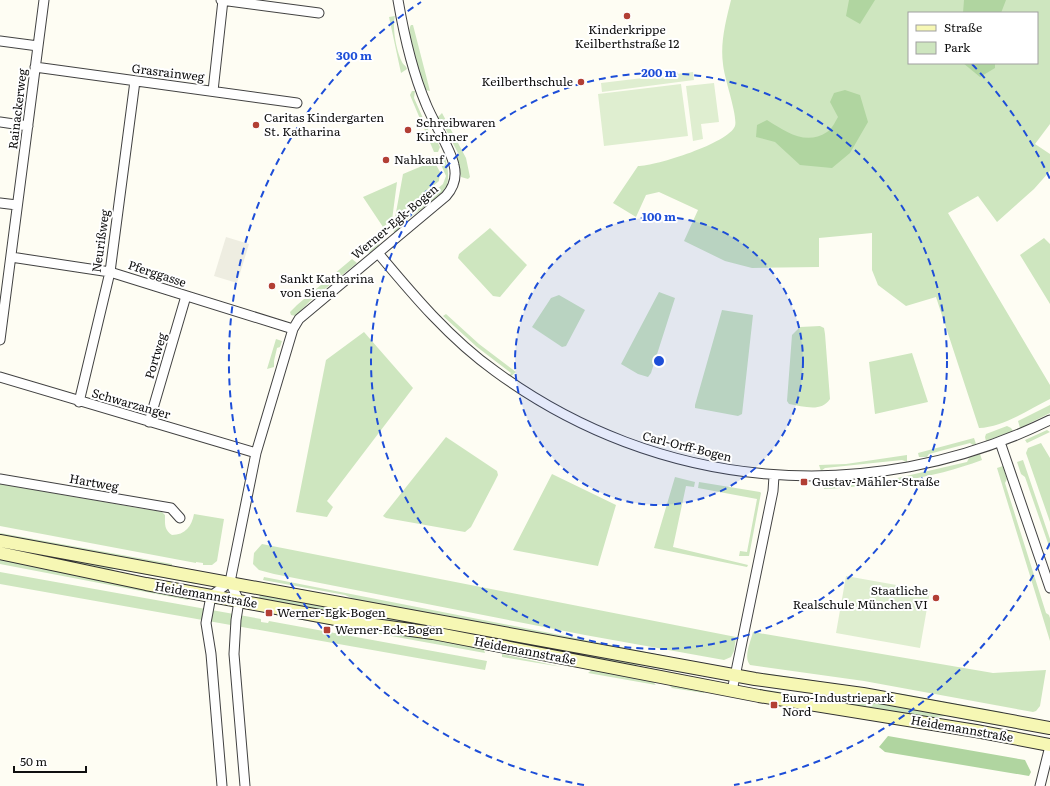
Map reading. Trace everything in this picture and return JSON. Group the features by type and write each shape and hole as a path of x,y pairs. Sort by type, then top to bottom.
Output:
{"main road":[{"name":"Heidemannstraße","path":"0,541 230,582 735,676 863,694 1050,728"},
{"name":"Heidemannstraße","path":"0,553 211,596 352,622 440,635 732,691 976,730 1050,746"}],"street":[{"name":"Rainackerweg","path":"0,340 44,0"},
{"path":"213,91 223,0 319,13"},
{"name":"Werner-Egk-Bogen","path":"230,582 256,453 293,329 299,319 446,196 454,184 454,164 426,104 415,74 398,0"},
{"path":"0,41 38,46"},
{"name":"Grasrainweg","path":"35,67 297,103"},
{"name":"Neurißweg","path":"79,402 110,272 134,81"},
{"path":"0,122 28,126"},
{"path":"0,203 18,205"},
{"name":"Carl-Orff-Bogen","path":"378,253 435,318 471,352 521,389 574,422 642,449 677,460 708,467 774,476 842,475 914,466 939,461 1000,442 1050,420"},
{"name":"Pferggasse","path":"11,257 110,272 293,329"},
{"name":"Portweg","path":"148,422 186,296"},
{"name":"Schwarzanger","path":"0,377 79,402 256,453"},
{"path":"1000,442 1050,588"},
{"path":"732,691 773,491 774,476"},
{"name":"Hartweg","path":"0,478 171,508 180,518"},
{"path":"222,786 211,654 206,623 211,596 230,582 239,601 234,654 245,786"},
{"path":"1040,786 1050,746"}],"green space":[{"path":"731,0 1050,0 1050,124 1035,144 1050,154 1050,171 1034,189 997,222 978,196 948,213 1050,385 1050,399 997,425 979,428 936,297 906,306 878,285 872,270 872,233 819,238 819,267 752,268 725,261 684,241 698,210 659,192 646,195 636,217 613,203 638,166 675,158 706,146 730,133 735,126 735,114 722,56 724,32"},
{"path":"849,0 875,0 860,24 846,16"},
{"path":"964,0 1006,0 1001,12 963,12"},
{"path":"395,16 394,32 396,45 402,62 407,69 401,73 389,17"},
{"path":"411,25 413,25 430,91 425,90 414,56 409,30"},
{"path":"964,64 995,64 995,68 980,77"},
{"path":"693,72 694,80 602,92 601,83"},
{"path":"714,83 719,122 701,124 703,139 693,141 686,86"},
{"path":"681,84 688,136 604,146 598,94"},
{"path":"845,90 860,95 868,122 850,153 832,168 800,165 775,142 756,137 757,125 767,120 789,133 804,138 819,136 829,131 838,117 830,102 834,93"},
{"path":"412,91 415,91 414,98 430,134 434,135 440,147 438,152 434,152 410,95"},
{"path":"442,113 466,158 470,177 468,179 461,177 457,158 459,155 441,120 437,118"},
{"path":"445,158 448,170 448,183 443,194 404,222 404,227 395,233 391,228 443,184 446,176 439,160"},
{"path":"434,161 440,172 439,181 395,218 403,174"},
{"path":"397,182 392,220 383,227 363,197"},
{"path":"490,228 527,265 500,297 493,296 458,258 459,254"},
{"path":"1044,238 1050,244 1050,304 1020,255"},
{"path":"376,241 379,245 369,253 366,249"},
{"path":"352,259 357,263 310,301 296,316 291,315 290,312 297,305"},
{"path":"659,292 675,298 651,373 648,377 638,374 621,364"},
{"path":"559,295 585,310 566,346 562,347 532,327 551,298"},
{"path":"722,310 753,315 742,414 738,416 695,408"},
{"path":"446,314 479,344 516,372 510,377 509,376 511,373 477,347 443,316"},
{"path":"820,326 824,328 825,334 830,399 822,406 811,408 789,404 787,401 792,335 800,327"},
{"path":"364,332 413,388 327,501 333,507 327,517 296,512 326,360"},
{"path":"276,339 282,341 280,347 277,348 274,367 267,369"},
{"path":"912,353 928,402 875,414 869,362"},
{"path":"1050,405 1050,413 1020,428 1018,421"},
{"path":"1007,426 1013,431 986,441 986,434"},
{"path":"1047,430 1050,432 1027,443 1025,440"},
{"path":"446,437 497,471 498,475 471,527 465,532 386,518 383,516"},
{"path":"974,438 976,444 973,445 970,443 929,454 927,457 919,457 918,453"},
{"path":"1041,443 1050,458 1050,522 1026,453 1028,448"},
{"path":"980,454 982,460 963,467 924,477 884,484 824,489 823,482 828,482 831,485 893,479 967,462 969,458"},
{"path":"907,455 907,462 902,460 825,468 821,471 819,465 846,464"},
{"path":"1023,460 1050,539 1050,549 1025,477 1021,474 1017,462"},
{"path":"1003,466 1007,479 1005,483 1046,613 1050,618 1050,641 997,468"},
{"path":"552,474 616,505 598,566 513,550"},
{"path":"675,477 695,482 694,487 686,486 673,547 748,565 747,567 654,548"},
{"path":"699,482 761,493 749,556 739,556 740,551 747,552 757,499 698,488"},
{"path":"0,484 162,512 165,515 166,529 172,535 177,535 184,532 190,526 194,514 224,519 217,561 212,565 203,565 203,563 196,563 0,526"},
{"path":"0,533 172,564 172,567 0,536"},
{"path":"262,544 736,637 734,651 731,657 724,660 585,635 274,574 259,570 253,564 254,553"},
{"path":"0,546 197,582 196,584 115,569 103,571 0,549"},
{"path":"0,559 190,597 188,600 0,564"},
{"path":"0,572 261,619 261,622 268,623 269,621 487,661 485,670 0,584"},
{"path":"846,576 930,591 920,648 836,633"},
{"path":"264,577 682,659 682,661 362,603 345,595 263,580"},
{"path":"260,593 709,675 708,677 638,665 628,666 259,600"},
{"path":"280,614 483,647 485,653 280,616"},
{"path":"753,632 993,673 1046,670 1040,706 1033,712 864,681 750,665 747,658 747,653"},
{"path":"502,654 562,667 502,657"},
{"path":"592,670 652,681 656,685 588,673"},
{"path":"764,673 903,694 1003,712 1002,715 763,676"},
{"path":"669,685 704,691 704,693 672,688"},
{"path":"760,689 848,702 866,700 1028,729 1028,731 946,716 925,718 760,692"},
{"path":"888,736 1025,760 1031,772 1029,776 885,752 879,747"}],"shaded area":[{"path":"226,237 249,244 237,283 214,276"}],"place":[{"name":"Kinderkrippe Keilberthstraße 12","path":"627,16"},
{"name":"Keilberthschule","path":"581,82"},
{"name":"Caritas Kindergarten St. Katharina","path":"256,125"},
{"name":"Schreibwaren Kirchner","path":"408,130"},
{"name":"Nahkauf","path":"386,160"},
{"name":"Sankt Katharina von Siena","path":"272,286"},
{"name":"Gustav-Mahler-Straße","path":"804,482"},
{"name":"Staatliche Realschule München VI","path":"936,598"},
{"name":"Werner-Egk-Bogen","path":"269,613"},
{"name":"Werner-Eck-Bogen","path":"327,630"},
{"name":"Euro-Industriepark Nord","path":"774,705"}]}
